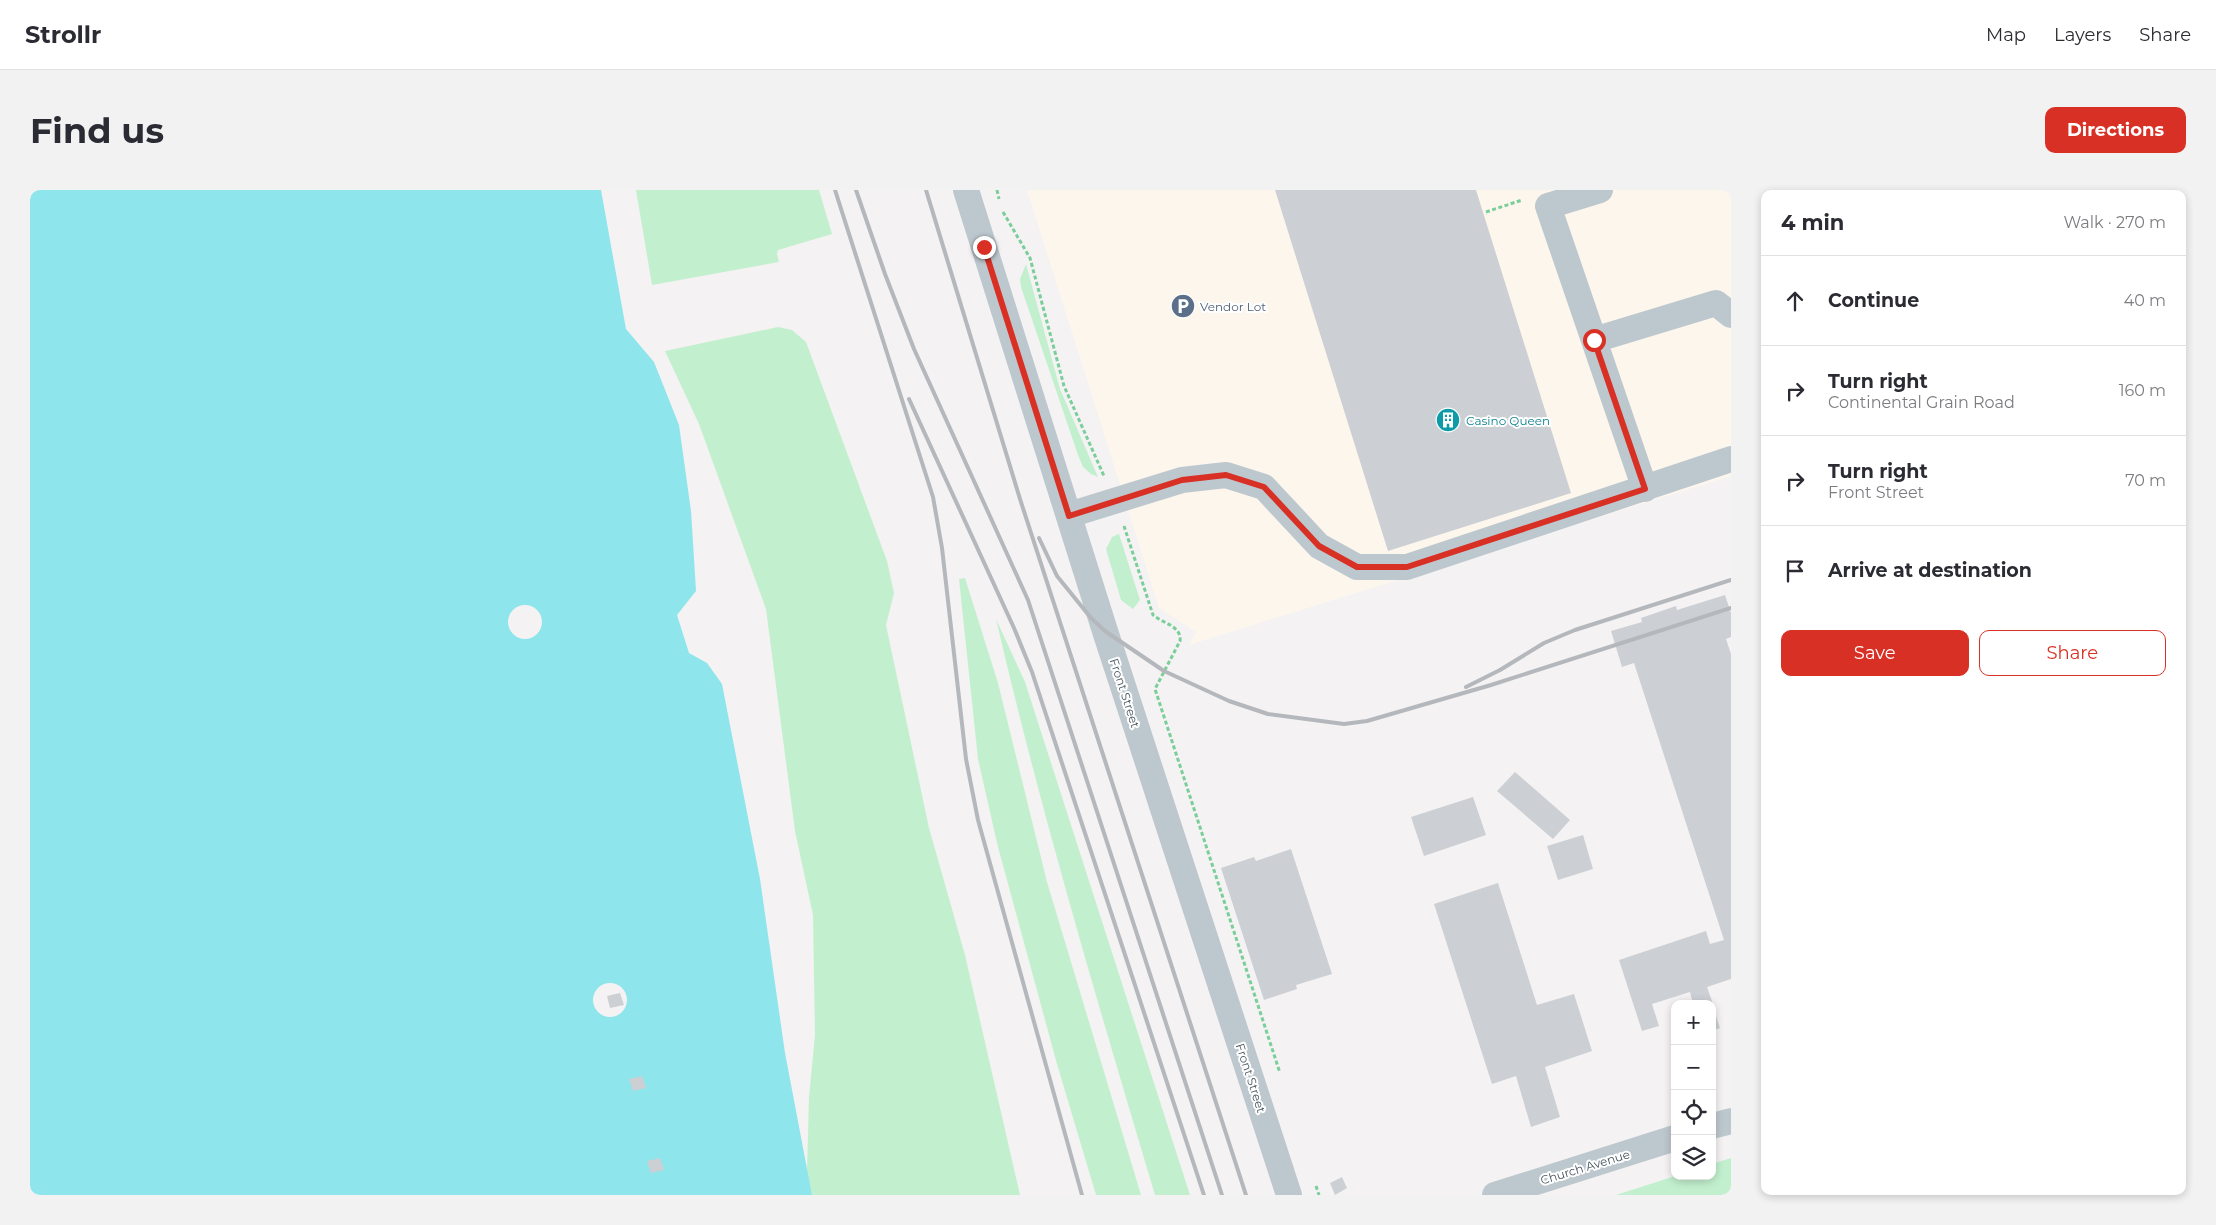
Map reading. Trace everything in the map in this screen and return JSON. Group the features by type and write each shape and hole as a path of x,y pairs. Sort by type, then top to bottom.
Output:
{"street":[{"name":"Front Street","path":"966,190 1069,516 1289,1195"},
{"path":"1600,190 1548,206 1645,489"},
{"path":"1594,340 1716,303 1731,315"},
{"path":"1069,516 1182,480 1226,475 1264,487 1319,546 1357,567 1407,567 1731,459"},
{"path":"1716,1125 1731,1121"},
{"name":"Church Avenue","path":"1495,1195 1671,1139"}],"path":[{"path":"1003,212 1030,258 1064,386 1105,479"},
{"path":"1126,533 1153,615 1178,630 1181,634 1180,640 1155,688 1272,1048"}],"shaded area":[{"path":"1027,190 1731,190 1731,476 1189,645 1196,632 1159,608"}],"green space":[{"path":"636,190 819,190 832,234 778,250 779,262 652,285"},
{"path":"1026,264 1060,389 1098,477 1083,467 1078,455 1021,287 1020,279"},
{"path":"778,327 792,330 806,342 887,561 894,593 886,625 929,828 965,955 1020,1195 812,1195 807,1172 809,1097 815,1035 813,915 795,831 766,609 699,424 665,351"},
{"path":"1119,534 1140,600 1133,609 1121,600 1106,549 1112,537"},
{"path":"965,578 998,683 1047,882 1141,1195 1096,1195 1057,1064 998,847 978,759 959,579"},
{"path":"996,619 1025,682 1190,1195 1155,1195 1051,836"},
{"path":"1731,1158 1731,1195 1616,1195 1671,1177 1671,1180 1716,1180 1716,1163"}],"water":[{"path":"30,190 601,190 626,329 654,362 679,425 691,511 696,591 677,615 689,653 707,663 722,684 760,879 785,1053 812,1195 30,1195"}],"pier":[{"path":"525,605 532,606 537,610 541,615 541,629 537,634 532,638 525,639 518,638 513,634 509,629 508,622 509,615 513,610 518,606"},
{"path":"610,983 617,984 622,988 626,993 626,1007 622,1012 617,1016 610,1017 603,1016 598,1012 594,1007 593,1000 594,993 598,988 603,984"}],"building":[{"name":"Casino Queen","path":"1275,190 1476,190 1571,493 1388,551"},
{"path":"1725,595 1731,613 1731,637 1726,639 1731,654 1731,979 1707,987 1712,1000 1692,1000 1690,992 1652,1004 1659,1026 1642,1031 1619,960 1706,931 1710,944 1724,940 1634,663 1622,667 1611,631 1642,622 1641,618 1676,606 1677,610"},
{"path":"1515,772 1570,820 1553,839 1497,791"},
{"path":"1473,797 1486,835 1424,856 1411,817"},
{"path":"1583,835 1593,869 1558,880 1547,846"},
{"path":"1291,849 1332,974 1296,985 1297,989 1264,1000 1221,868 1254,857 1256,861"},
{"path":"1498,883 1537,1005 1574,994 1592,1051 1545,1067 1560,1117 1531,1127 1516,1076 1492,1084 1434,904"},
{"path":"620,993 624,1005 610,1008 607,996"},
{"path":"1716,1016 1720,1028 1716,1030"},
{"path":"642,1076 646,1088 633,1091 629,1079"},
{"path":"660,1158 664,1170 651,1173 647,1161"},
{"path":"1342,1177 1347,1188 1335,1195 1330,1183"}],"railway":[{"path":"835,190 933,497 942,548 966,759 978,820 1082,1195"},
{"path":"856,190 885,274 914,349 1028,600 1222,1195"},
{"path":"926,190 1020,499 1246,1195"},
{"path":"909,399 1014,628 1032,672 1204,1195"},
{"path":"1039,538 1057,576 1091,618 1105,631 1164,671 1229,701 1268,714 1344,724 1367,721 1491,685 1731,608"},
{"path":"1466,687 1500,670 1544,643 1575,630 1731,580"}],"place":[{"name":"Vendor Lot","path":"1183,306"},
{"name":"Casino Queen","path":"1448,420"}],"route":[{"path":"984,247 1069,516 1182,480 1226,475 1264,487 1319,546 1357,567 1407,567 1645,489 1594,340"}]}
